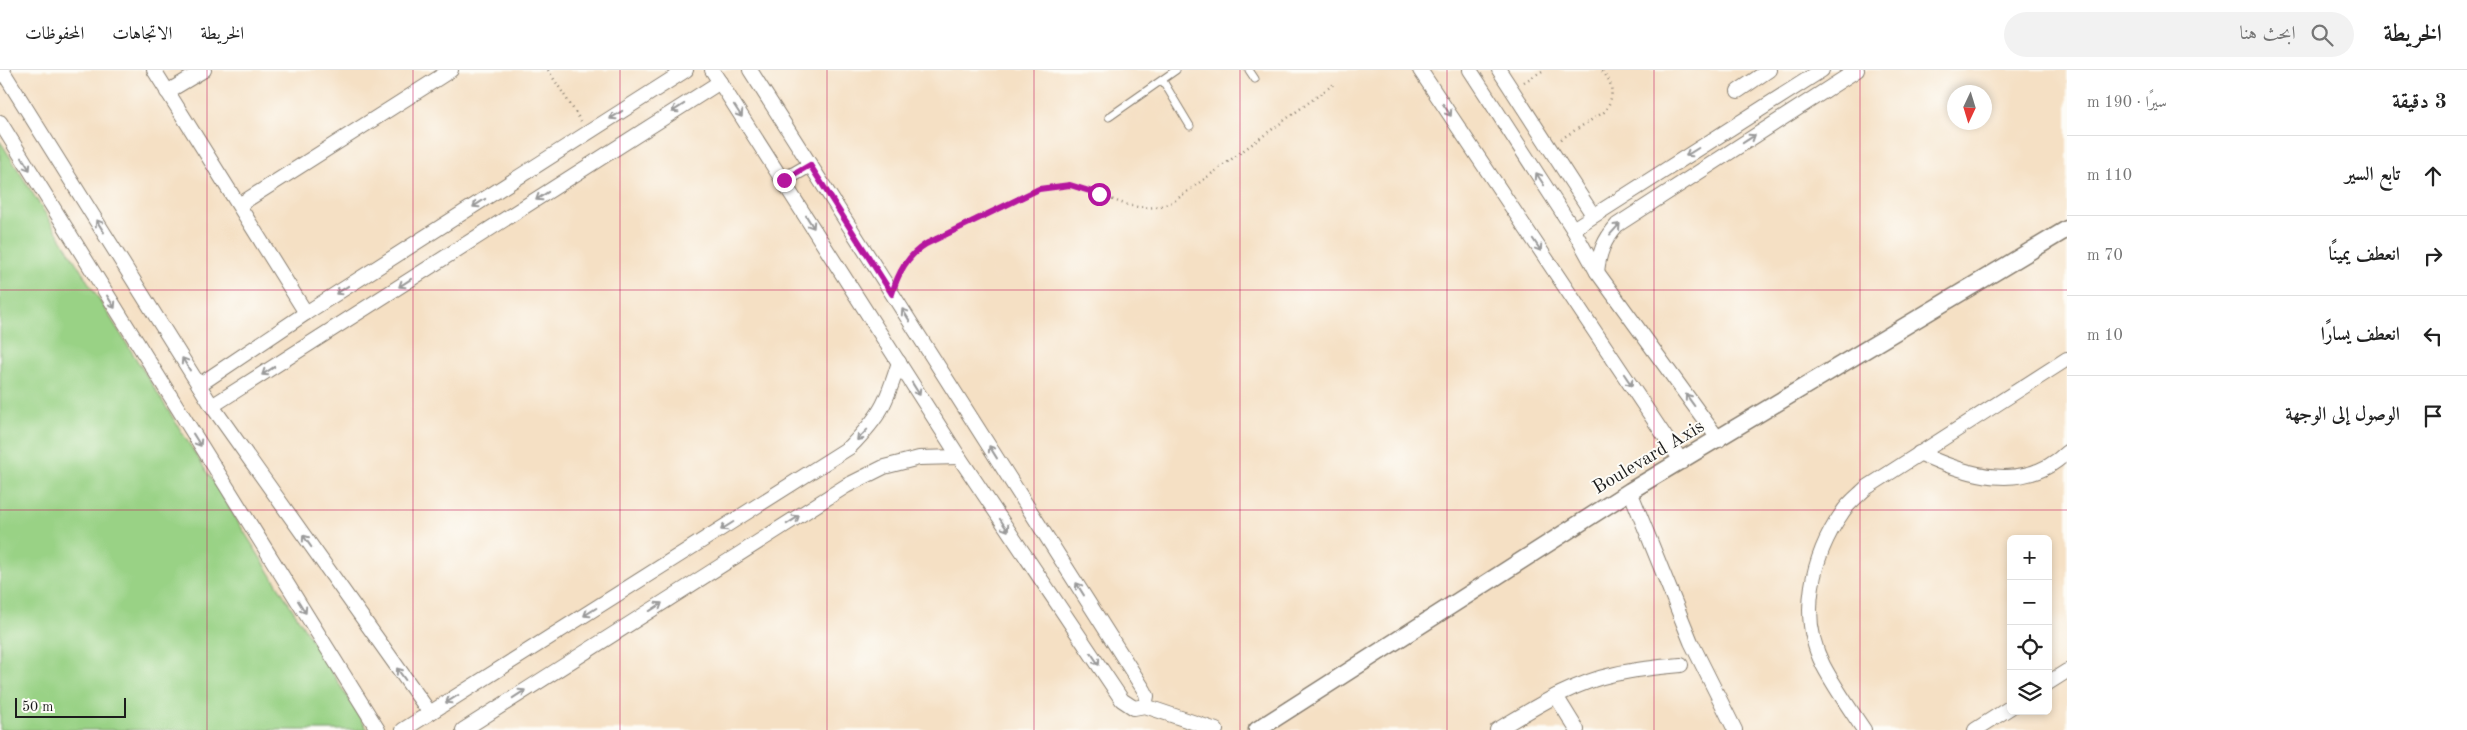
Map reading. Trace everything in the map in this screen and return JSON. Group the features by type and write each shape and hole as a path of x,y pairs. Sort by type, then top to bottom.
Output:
{"street":[{"path":"2,70 212,406 430,713"},
{"path":"154,70 306,313"},
{"path":"167,92 204,70"},
{"path":"238,205 451,70"},
{"path":"199,385 306,313 686,70"},
{"path":"712,70 784,180 959,457 1122,700 1134,708 1145,706 1216,730"},
{"path":"750,70 1144,690 1147,696 1145,706"},
{"path":"1420,70 1682,462"},
{"path":"1470,70 1573,230 1597,272 1719,440"},
{"path":"1499,70 1593,215"},
{"path":"1738,91 1770,70"},
{"path":"1597,272 1599,255 1606,239 1617,225 1857,70"},
{"path":"1573,230 1593,215 1818,71"},
{"path":"212,406 720,82"},
{"path":"0,122 378,730"},
{"path":"784,180 810,165"},
{"name":"Boulevard Axis","path":"1257,730 1630,491 1719,440 2067,229"},
{"path":"1864,730 1822,663 1813,632 1811,608 1814,568 1826,538 1843,511 1866,488 2067,359"},
{"path":"404,730 850,447 874,422 888,399 899,362"},
{"path":"1919,453 1948,466 1974,474 1997,478 2020,476 2042,469 2067,452"},
{"path":"463,730 846,486 884,467 919,458 959,457"},
{"path":"1630,491 1691,642 1735,730"},
{"path":"1497,730 1556,696 1614,674 1681,665"},
{"path":"2052,680 2067,671"},
{"path":"1556,696 1577,730"},
{"path":"1975,730 2007,710"}],"lane":[{"path":"1109,117 1163,81 1176,70"},
{"path":"1249,70 1255,79"},
{"path":"1163,81 1190,126"}],"path":[{"path":"548,70 588,133"},
{"path":"1512,89 1544,70"},
{"path":"1549,146 1604,112 1608,107 1612,95 1612,87 1601,70"},
{"path":"892,294 900,270 914,251 1039,189 1060,185 1080,187 1136,208 1154,208 1173,202 1334,84"}],"green space":[{"path":"0,141 368,730 0,730"}],"route":[{"path":"784,180 810,165 892,294 900,270 914,251 1039,189 1049,186 1070,185 1099,194"}]}
